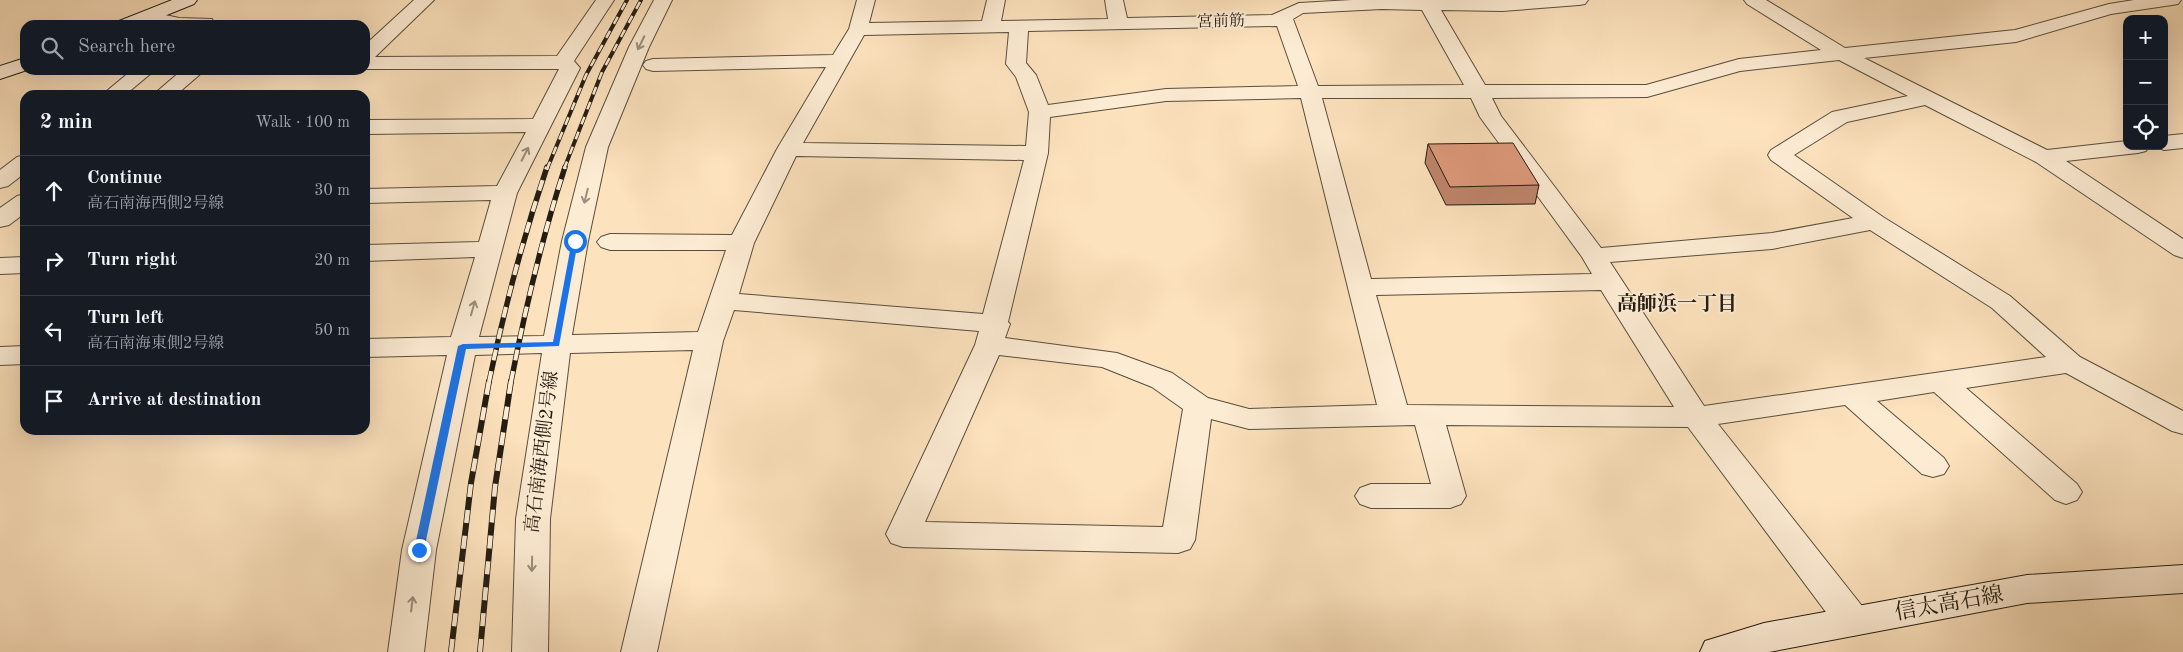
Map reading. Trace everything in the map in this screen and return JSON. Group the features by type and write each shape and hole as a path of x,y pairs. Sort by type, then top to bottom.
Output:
{"street":[{"path":"139,20 188,0"},
{"path":"370,51 425,0"},
{"path":"563,62 605,0"},
{"name":"高石南海西側2号線","path":"530,652 533,519 556,344 575,241 598,147 639,47 663,0"},
{"path":"639,652 708,341 724,301 741,243 788,149 858,29 866,0"},
{"path":"990,26 996,0"},
{"path":"1114,0 1119,24"},
{"name":"宮前筋","path":"858,29 1276,21 1292,9 1382,4 1502,6 1580,0"},
{"path":"1753,0 1839,53 2044,157 2183,250"},
{"path":"1040,112 1166,95 1310,92 1647,91 1739,64 2016,36 2109,9 2172,0"},
{"path":"1428,4 1491,117 1594,256 1696,417 1853,621"},
{"path":"1292,9 1310,92 1395,415"},
{"path":"147,17 161,20"},
{"path":"1019,26 1016,64 1026,75 1040,112 1037,153 992,334 903,534 1178,540 1198,405"},
{"path":"653,65 840,61"},
{"path":"370,63 563,62 570,68 505,193 463,346 419,550 406,652"},
{"path":"0,73 20,66"},
{"path":"119,90 138,75"},
{"path":"169,90 188,75"},
{"path":"1927,98 1840,117 1779,155 1874,222 2001,302 2070,363 2183,424"},
{"path":"370,126 541,125"},
{"path":"2168,143 2183,141"},
{"path":"2044,157 2123,148"},
{"path":"788,149 1037,153"},
{"path":"0,181 20,166"},
{"path":"0,181 20,182"},
{"path":"370,196 505,193"},
{"path":"0,220 20,205"},
{"path":"1594,256 1772,241 1874,222"},
{"path":"610,242 741,243"},
{"path":"370,253 490,249"},
{"path":"0,266 20,265"},
{"path":"1360,287 1609,282"},
{"path":"724,301 992,334 1107,359 1162,380 1198,405 1249,418 1395,415 1428,417 1696,417 2070,363"},
{"path":"370,348 708,341"},
{"path":"1941,382 2066,492"},
{"path":"1852,395 1933,466"},
{"path":"1371,496 1450,496 1428,417"},
{"name":"信太高石線","path":"1718,652 1769,645 1853,621 2027,590 2183,579"}],"building":[{"path":"1513,143 1539,185 1450,187 1428,144"}],"railway":[{"path":"547,169 586,75 627,0"},
{"path":"564,169 602,72 641,0"},
{"path":"489,382 515,274 547,167"},
{"path":"511,382 535,274 565,167"},
{"path":"451,652 471,483 489,381"},
{"path":"480,652 495,487 511,381"}],"district":[{"name":"高師浜一丁目","path":"1677,305"}],"route":[{"path":"419,550 463,346 556,344 575,241"}]}
